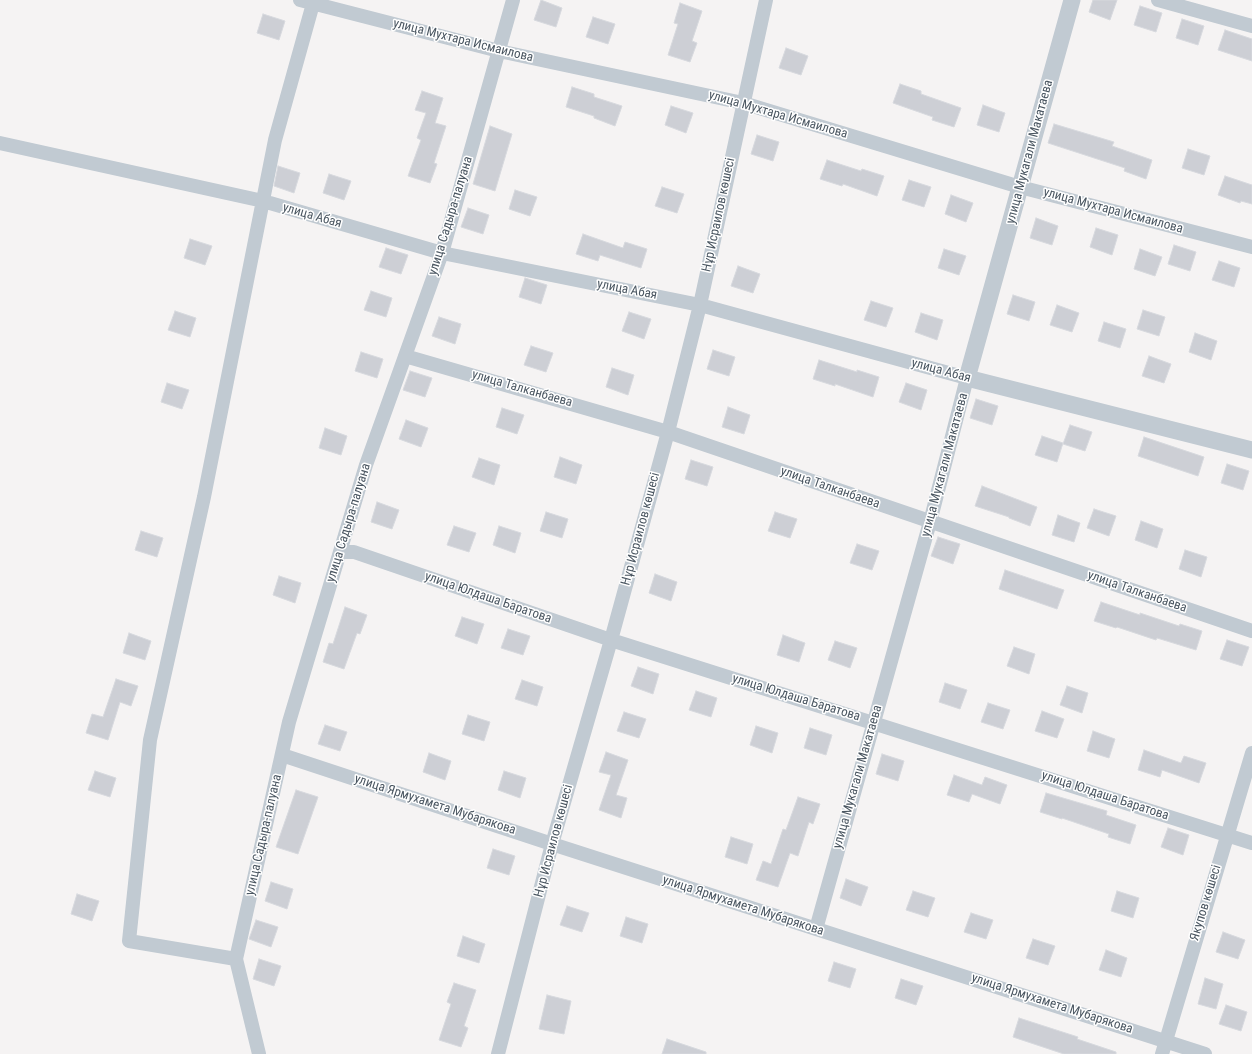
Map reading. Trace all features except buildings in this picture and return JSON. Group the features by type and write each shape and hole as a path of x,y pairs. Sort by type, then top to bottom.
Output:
{"street":[{"name":"улица Садыра-палуана","path":"259,1054 236,959 289,722 366,465 442,253 513,0"},
{"name":"Нұр Исраилов көшесі","path":"498,1054 552,844 611,640 668,432 700,305 766,0"},
{"name":"улица Мукагали Макатаева","path":"816,929 930,522 1072,0"},
{"path":"1158,0 1252,26"},
{"name":"улица Мухтара Исмаилова","path":"309,1 499,51 743,103 1020,187 1252,247"},
{"path":"236,959 129,941 150,740 204,497 275,140 309,1"},
{"name":"улица Абая","path":"0,142 263,201 442,253 700,305 968,378 1252,450"},
{"name":"улица Талканбаева","path":"405,356 668,432 1252,631"},
{"name":"улица Юлдаша Баратова","path":"340,552 354,552 611,640 874,722 1252,843"},
{"name":"Якупов көшесі","path":"1164,1047 1252,753"},
{"name":"улица Ярмухамета Мубарякова","path":"282,754 552,844 816,929 1164,1047 1206,1054"}]}
